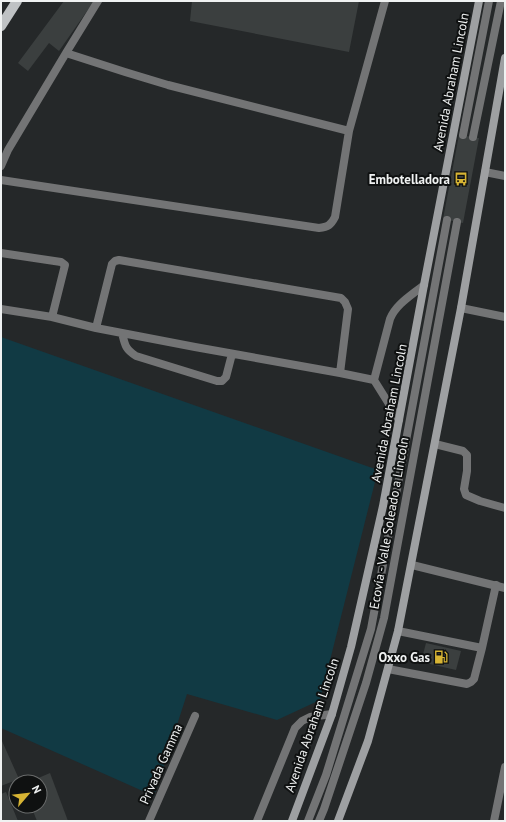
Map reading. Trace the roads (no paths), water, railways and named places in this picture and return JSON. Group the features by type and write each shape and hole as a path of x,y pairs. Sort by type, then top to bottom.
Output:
{"main road":[{"path":"1,26 17,1"},
{"name":"Avenida Abraham Lincoln","path":"292,821 332,714 351,647 383,506 479,1"},
{"path":"338,821 368,741 398,631 461,308 505,58"}],"street":[{"path":"1,166 8,150 98,1"},
{"path":"1,180 319,228 326,227 330,225 335,217 349,130 385,1"},
{"path":"463,135 489,1"},
{"path":"473,137 501,1"},
{"path":"66,52 168,85 349,130"},
{"path":"485,172 505,176"},
{"path":"308,821 326,775 372,629 447,220"},
{"name":"Ecovía - Valle Soleado a Lincoln","path":"319,821 366,683 384,618 457,222"},
{"path":"1,253 61,262 65,265 52,317"},
{"path":"96,328 112,264 119,260 340,298 345,302 348,309 340,373"},
{"path":"374,380 393,312 398,306 424,285"},
{"path":"461,308 505,317"},
{"path":"1,309 52,317 96,328 374,380 399,420"},
{"path":"122,333 126,348 136,356 217,381 222,381 226,377 232,354"},
{"path":"435,444 463,451 468,454 464,489 466,495 480,501 505,508"},
{"path":"412,565 505,588"},
{"path":"388,669 468,684 471,682 474,679 482,648 496,585"},
{"path":"398,631 482,648"},
{"path":"257,821 296,728 302,721 310,717 332,714"},
{"name":"Privada Gamma","path":"149,821 195,716"},
{"path":"494,821 505,767"}],"place":[{"name":"Embotelladora","path":"461,179"},
{"name":"Oxxo Gas","path":"441,657"}]}
